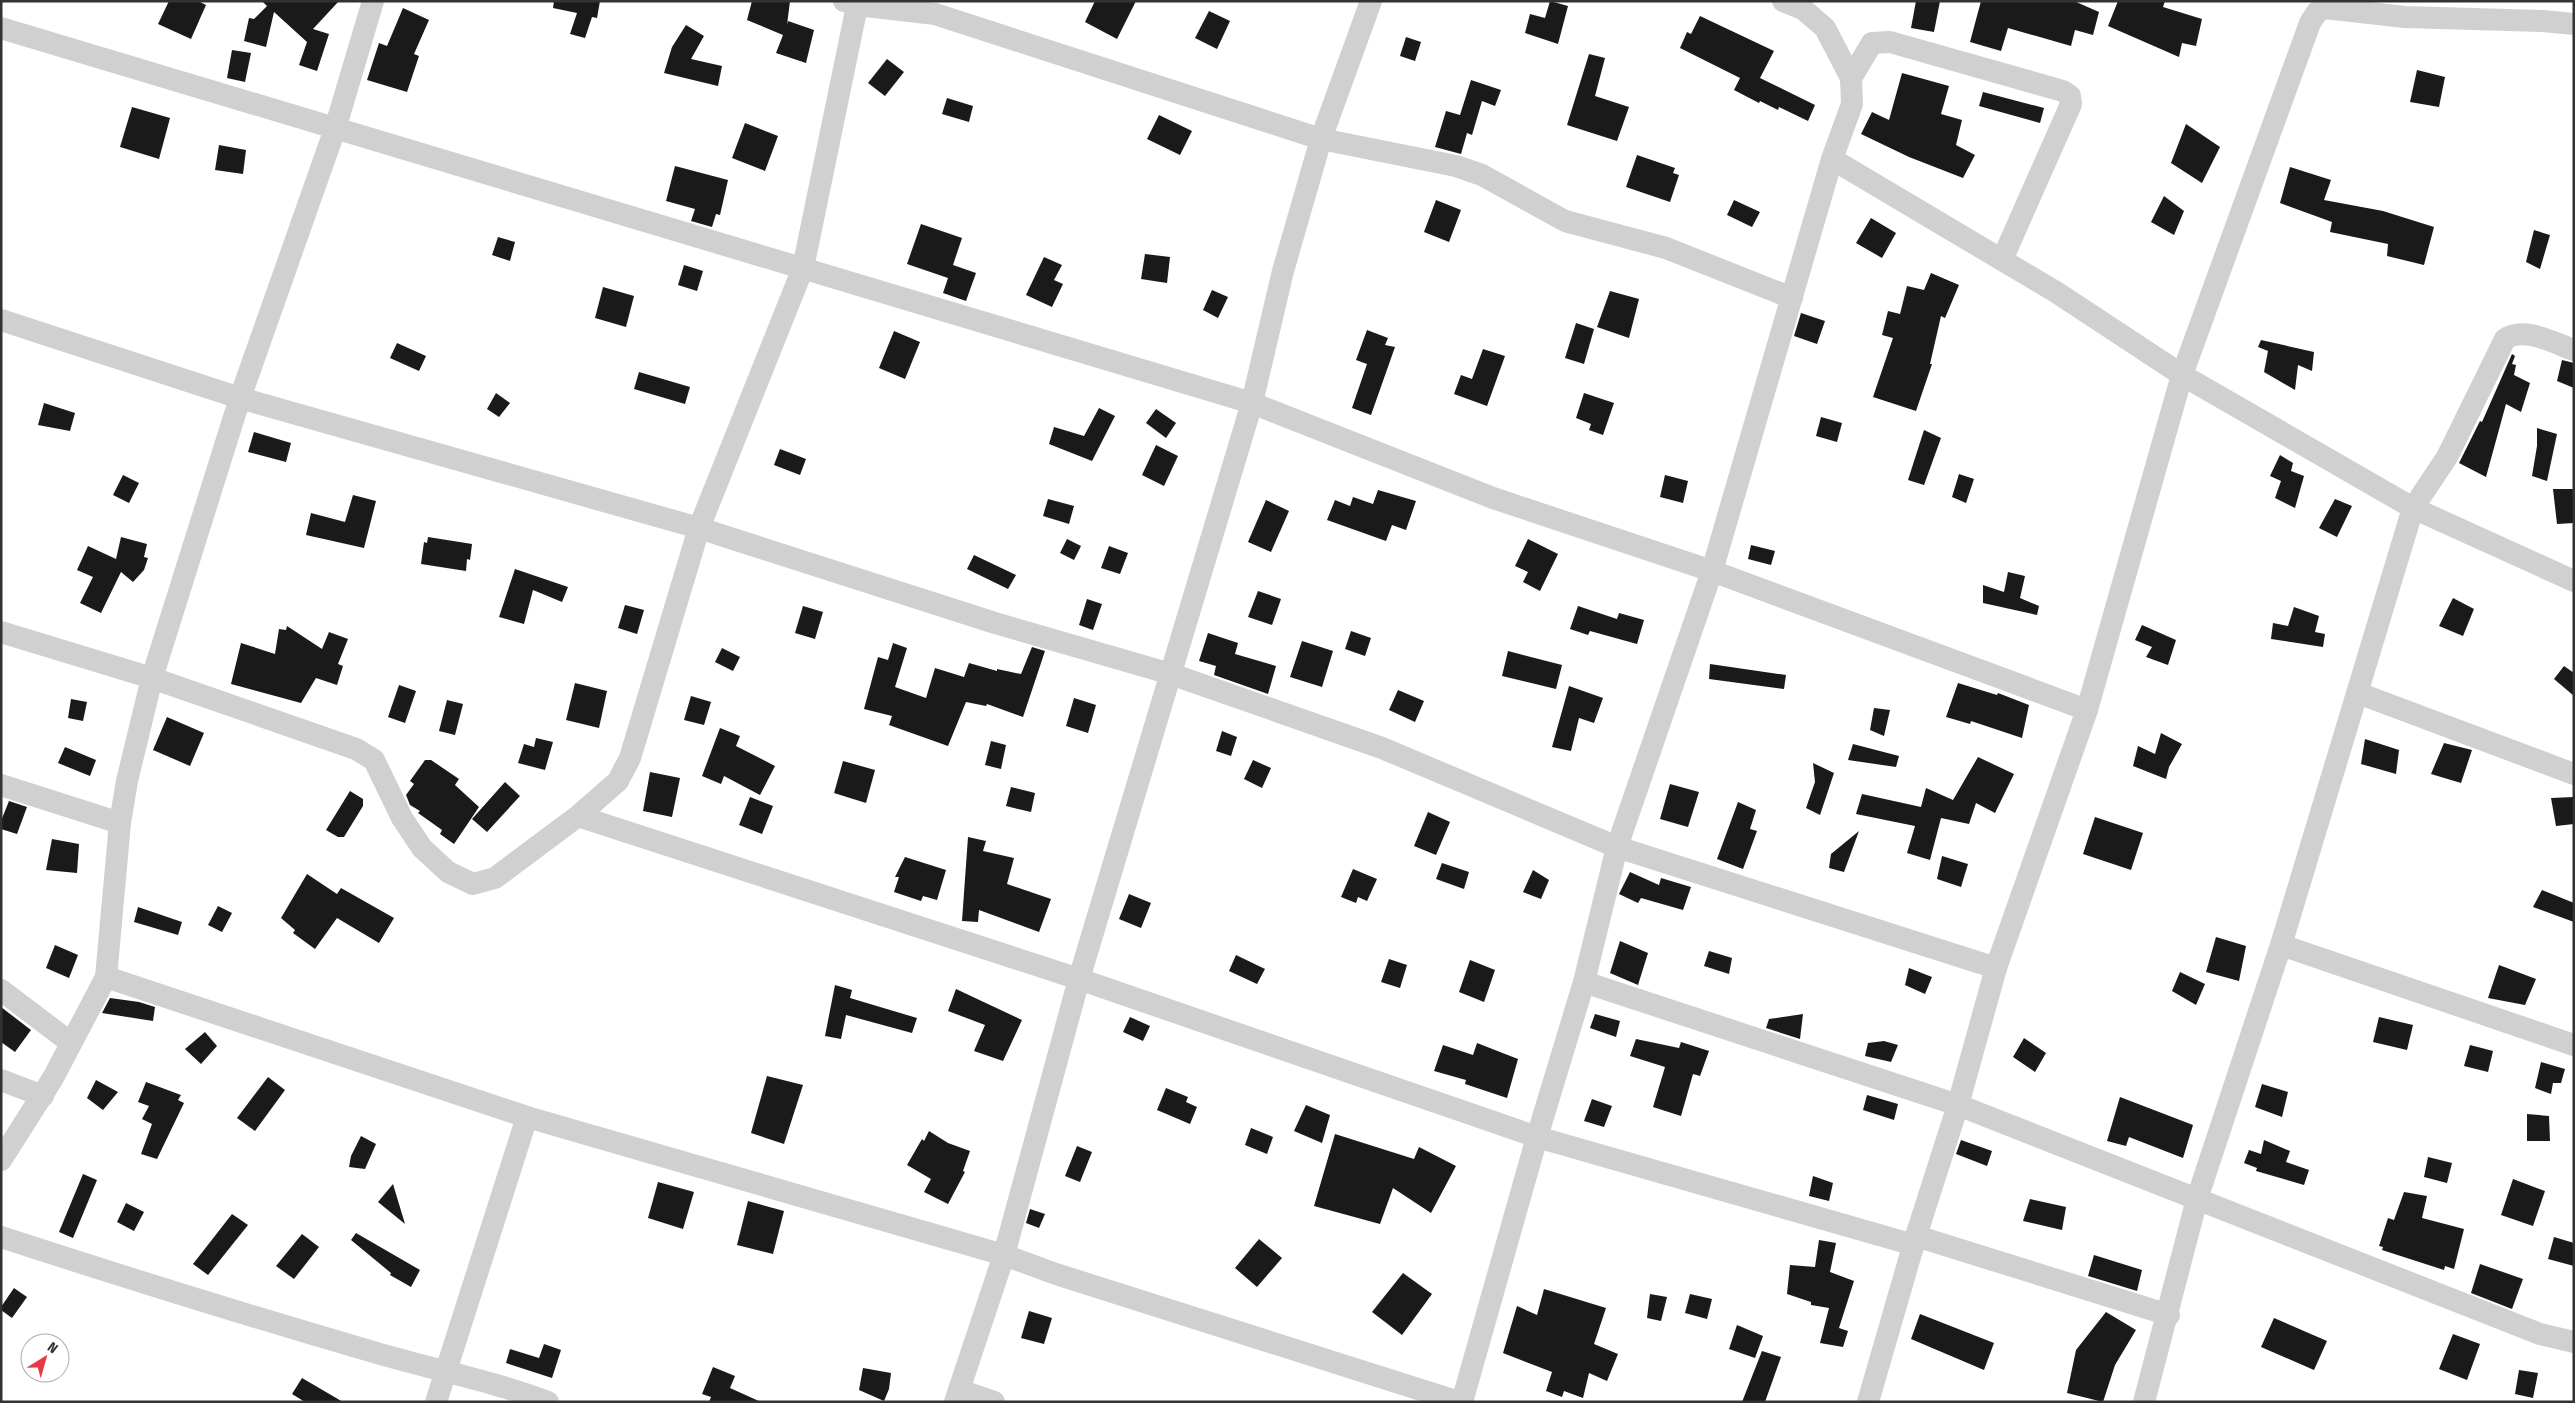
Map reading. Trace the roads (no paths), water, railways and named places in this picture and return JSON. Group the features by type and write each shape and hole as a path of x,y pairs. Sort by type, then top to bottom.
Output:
{"street":[{"path":"1,1160 43,1096 106,977 120,823 127,781 152,678 240,398 335,129 373,1"},
{"path":"994,1402 957,1396 1004,1255 1079,979 1252,403 1282,272 1321,139 1371,1"},
{"path":"106,977 527,1117 1004,1255 1056,1274 1460,1402 1584,982 1617,847 1712,571 1832,159 1852,104 1851,78 1825,28 1803,9 1783,1"},
{"path":"1,632 152,678 356,749 374,760 402,818 422,848 448,872 474,884 495,878 578,816 618,781 630,758 699,528 803,268 853,3 934,14 1321,139 1456,166 1473,172 1565,221 1666,248 1792,298"},
{"path":"1868,1402 1915,1241 1958,1105 1996,968 2087,710 2182,376 2310,23 2317,12 2326,8 2405,17 2543,21 2574,24"},
{"path":"1,28 1252,403 1502,501 1712,571 2087,710"},
{"path":"1851,78 1872,42 1890,42 2063,91 2070,96 2071,104 2002,260"},
{"path":"1832,159 2056,292 2182,376 2412,508 2574,581"},
{"path":"1,320 240,398 699,528 986,620 1171,674 1382,748 1617,847 1996,968"},
{"path":"2144,1402 2169,1315 2197,1199 2281,945 2358,694 2412,508 2447,457 2505,339 2513,333 2523,333 2574,350"},
{"path":"2358,694 2574,774"},
{"path":"1,785 120,823"},
{"path":"578,816 1079,979 1538,1137 1915,1241 2169,1315"},
{"path":"2281,945 2574,1045"},
{"path":"1584,982 1958,1105 2540,1334 2574,1342"},
{"path":"1,990 71,1043"},
{"path":"1,1080 43,1096"},
{"path":"436,1402 527,1117"},
{"path":"1,1238 191,1298 374,1352 490,1381 548,1402"}]}
